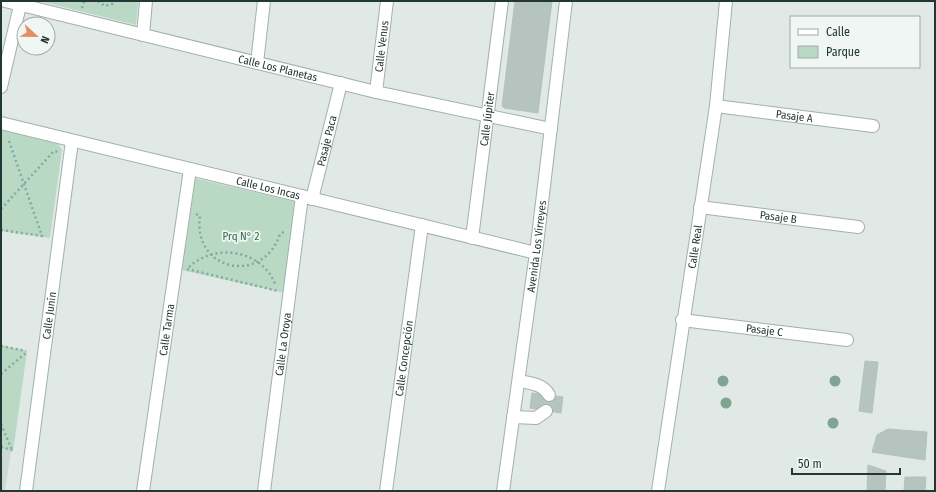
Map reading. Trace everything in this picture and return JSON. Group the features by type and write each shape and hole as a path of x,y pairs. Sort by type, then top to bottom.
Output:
{"street":[{"name":"Calle Los Planetas","path":"5,1 21,3 143,35 376,92 552,130"},
{"path":"143,35 146,1"},
{"path":"257,62 264,1"},
{"name":"Calle Venus","path":"376,92 387,1"},
{"name":"Calle Júpiter","path":"472,238 502,1"},
{"name":"Avenida Los Virreyes","path":"503,491 552,130 566,1"},
{"name":"Calle Real","path":"658,491 682,320 716,106 726,1"},
{"path":"1,87 21,3"},
{"name":"Pasaje Paca","path":"307,198 341,83"},
{"name":"Pasaje A","path":"716,106 873,126"},
{"name":"Calle Los Incas","path":"1,123 536,253"},
{"name":"Calle Junín","path":"26,491 72,141"},
{"name":"Calle Tarma","path":"143,491 190,169"},
{"name":"Calle La Oroya","path":"264,491 307,198"},
{"name":"Pasaje B","path":"700,207 858,227"},
{"name":"Calle Concepción","path":"386,491 422,226"},
{"name":"Pasaje C","path":"682,320 847,340"},
{"path":"519,381 540,386 546,390 549,395"},
{"path":"514,417 536,418 546,411"}],"path":[{"path":"98,1 105,6 112,4 115,1"},
{"path":"1,230 42,236 7,135"},
{"path":"1,209 54,151"},
{"path":"194,213 200,216 200,235 210,254 227,265 244,266 257,262 274,248 280,234 285,232"},
{"path":"230,252 244,255 257,262 270,274 278,291 186,269 197,260 210,254 230,252"},
{"path":"1,346 27,352 1,374"},
{"path":"1,424 12,450 1,447"}],"shaded area":[{"path":"1,448 11,451 5,491 1,491"}],"green space":[{"path":"39,1 138,1 136,25"},
{"path":"1,129 58,144 62,150 50,238 1,231"},
{"name":"Prq N° 2","path":"194,178 296,202 284,293 181,270"},
{"path":"1,345 27,351 13,452 1,448"}],"building":[{"path":"515,1 552,1 538,113 504,108 502,106"},
{"path":"865,361 878,362 872,413 859,411"},
{"path":"532,393 563,397 561,413 530,408"},
{"path":"888,429 927,432 925,460 872,452 877,435"},
{"path":"868,465 886,471 885,491 867,491"},
{"path":"905,477 926,477 925,491 904,491"}],"tunnel":[{"path":"546,411 549,395"}]}
